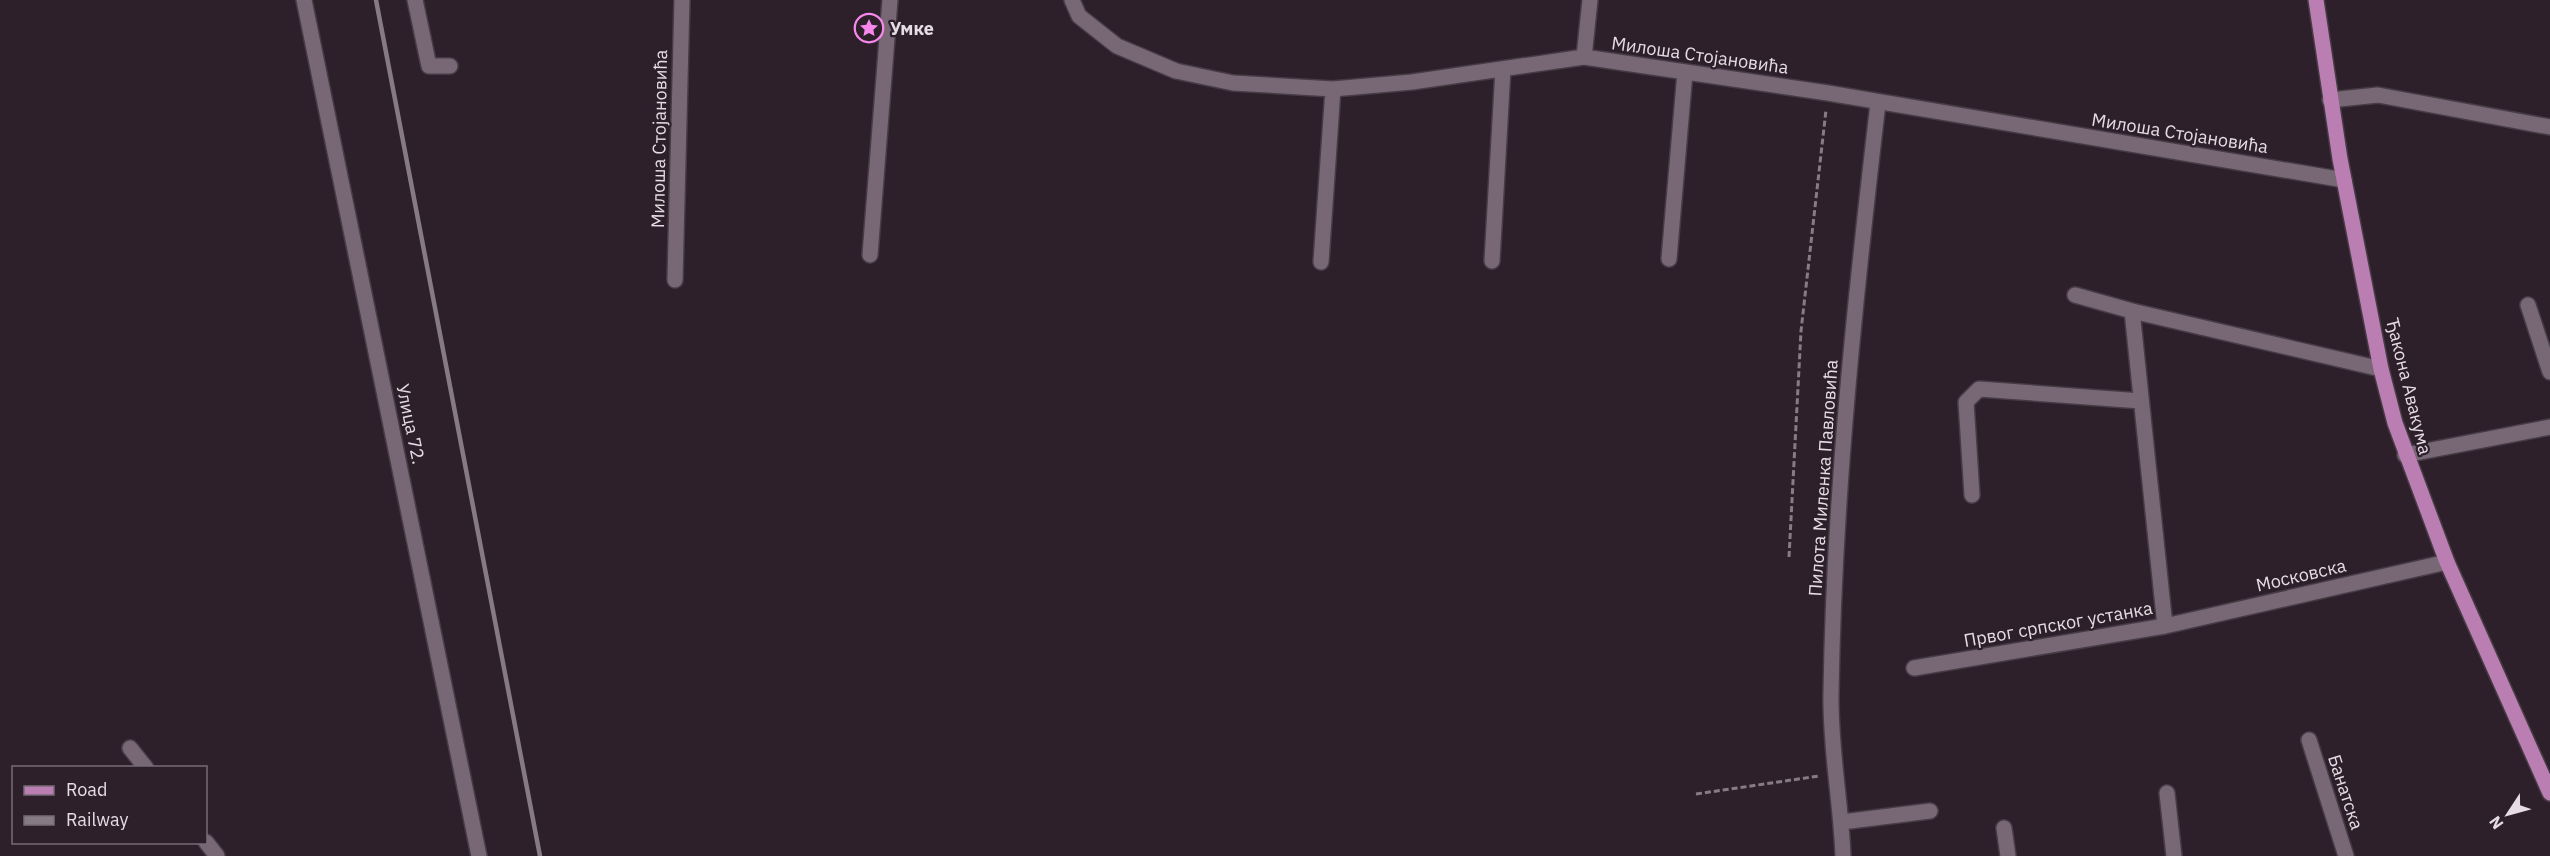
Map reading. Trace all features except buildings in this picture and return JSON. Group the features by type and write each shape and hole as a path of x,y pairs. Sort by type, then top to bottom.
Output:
{"main road":[{"name":"Ђакона Авакума","path":"2316,0 2344,180 2381,369 2405,455 2447,562 2550,793"}],"street":[{"name":"Улица 72.","path":"304,0 479,856"},
{"path":"415,0 429,66 450,66"},
{"name":"Милоша Стојановића","path":"675,280 682,0"},
{"path":"870,255 890,0"},
{"name":"Милоша Стојановића","path":"1072,0 1079,16 1117,46 1176,71 1233,83 1333,89 1412,82 1584,57 1828,93 2344,180"},
{"path":"1584,57 1590,0"},
{"path":"1492,261 1503,69"},
{"path":"1669,259 1686,72"},
{"path":"1321,262 1333,89"},
{"path":"2330,100 2378,95 2550,127"},
{"name":"Пилота Миленка Павловића","path":"1843,856 1830,696 1837,538 1854,309 1878,103"},
{"path":"2075,295 2132,311 2381,369"},
{"path":"2528,305 2550,372"},
{"name":"Првог српског устанка","path":"1914,668 2165,626 2132,311"},
{"path":"1972,495 1966,402 1979,389 2141,401"},
{"path":"2405,455 2550,427"},
{"name":"Московска","path":"2165,626 2447,562"},
{"name":"Банатска","path":"2309,740 2346,856"},
{"path":"130,748 144,766"},
{"path":"2167,794 2174,856"},
{"path":"1842,822 1930,812"},
{"path":"2004,828 2008,856"},
{"path":"207,843 217,856"}],"path":[{"path":"1789,556 1801,331 1828,93"},
{"path":"1696,794 1837,773"}],"railway":[{"path":"376,0 540,856"}],"place":[{"name":"Умке","path":"869,28"}]}
